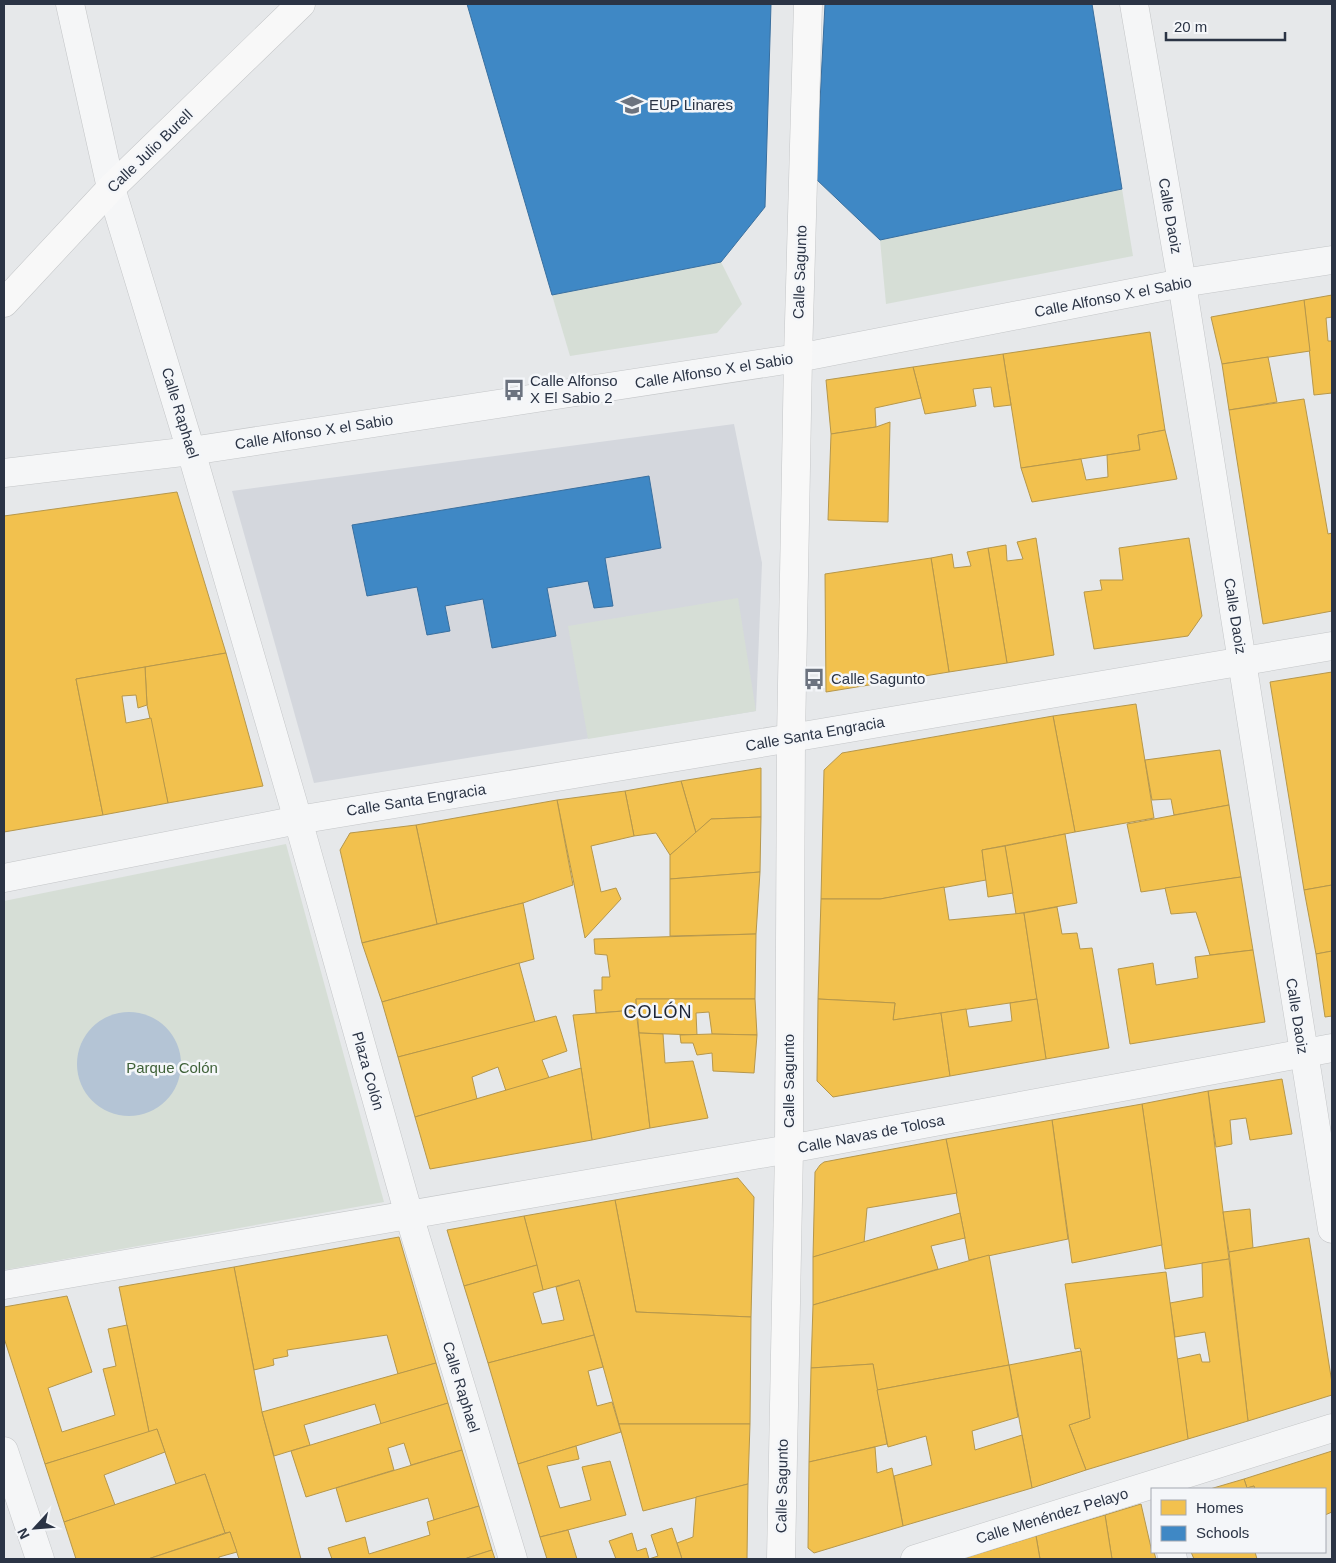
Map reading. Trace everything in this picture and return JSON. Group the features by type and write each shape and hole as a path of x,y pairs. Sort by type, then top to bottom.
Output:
{"street":[{"name":"Calle Raphael","path":"70,4 112,188 191,451 298,820"},
{"name":"Calle Julio Burell","path":"4,303 112,188 301,4"},
{"name":"Calle Sagunto","path":"781,1559 788,1149 791,738 798,358 808,4"},
{"name":"Calle Daoiz","path":"1134,4 1182,283 1332,1229"},
{"name":"Calle Alfonso X el Sabio","path":"4,473 191,451 798,358 1182,283 1332,260"},
{"name":"Calle Santa Engracia","path":"298,820 1332,646"},
{"path":"4,878 298,820"},
{"name":"Plaza Colón","path":"298,820 409,1215"},
{"name":"Calle Navas de Tolosa","path":"409,1215 788,1149 1332,1048"},
{"name":"Calle Raphael","path":"409,1215 513,1559"},
{"path":"4,1285 409,1215"},
{"name":"Calle Menéndez Pelayo","path":"1155,1487 1332,1428"},
{"path":"4,1451 40,1559"},
{"name":"Calle Menéndez Pelayo","path":"915,1559 1151,1488"}],"shaded area":[{"path":"734,424 762,563 756,711 314,783 232,491"}],"green space":[{"path":"1122,189 1133,256 886,304 880,240"},
{"path":"721,262 742,304 717,333 570,356 552,295"},
{"path":"738,598 756,711 588,739 568,626"},
{"name":"Parque Colón","path":"286,844 384,1202 4,1270 4,901"}],"water":[{"path":"129,1012 149,1016 166,1027 177,1044 181,1064 177,1084 166,1101 149,1112 129,1116 109,1112 92,1101 81,1084 77,1064 81,1044 92,1027 109,1016"}],"building: Homes":[{"path":"1332,295 1332,317 1326,318 1328,341 1332,341 1332,393 1314,395 1304,300"},
{"path":"1304,300 1310,351 1222,364 1211,317"},
{"path":"1150,332 1165,430 1138,435 1140,450 1021,468 1003,354"},
{"path":"1003,354 1011,405 994,407 991,387 973,389 976,406 925,414 913,367"},
{"path":"1268,357 1277,402 1229,410 1222,364"},
{"path":"913,367 921,398 875,408 876,427 831,434 826,380"},
{"path":"1304,399 1328,534 1332,533 1332,611 1263,624 1229,410"},
{"path":"890,422 888,522 828,520 831,434 876,427"},
{"path":"1165,430 1177,479 1032,502 1021,468 1081,459 1086,480 1108,477 1107,455 1140,450 1138,435"},
{"path":"177,492 226,653 76,679 103,815 4,832 4,516"},
{"path":"1036,538 1054,655 1007,663 988,548 1006,545 1007,561 1023,559 1017,542"},
{"path":"1189,538 1202,616 1188,636 1094,649 1084,592 1102,590 1100,580 1123,580 1119,548"},
{"path":"988,548 1007,663 949,672 931,558 952,554 954,568 971,566 967,552"},
{"path":"931,558 949,672 826,692 825,574"},
{"path":"226,653 263,786 168,803 147,705 145,667"},
{"path":"145,667 147,705 138,708 136,695 122,696 126,723 151,718 168,803 103,815 76,679"},
{"path":"1332,672 1332,885 1304,890 1270,682"},
{"path":"1136,704 1154,818 1075,832 1053,716"},
{"path":"1053,716 1075,832 982,850 986,880 880,899 821,899 824,770 842,753"},
{"path":"1220,750 1229,805 1174,815 1171,799 1152,800 1145,760"},
{"path":"761,768 761,817 711,819 696,833 681,781"},
{"path":"681,781 696,833 670,855 656,833 634,836 625,791"},
{"path":"625,791 634,836 591,846 601,892 616,888 621,899 585,938 557,800"},
{"path":"557,800 573,885 523,903 437,924 416,825"},
{"path":"1229,805 1241,877 1141,892 1127,824"},
{"path":"761,817 760,872 670,879 670,855 711,819"},
{"path":"416,825 437,924 362,943 340,850 350,833"},
{"path":"1065,834 1077,903 1016,914 1005,846"},
{"path":"1005,846 1013,893 988,897 982,850"},
{"path":"760,872 756,934 670,936 670,879"},
{"path":"1241,877 1253,950 1210,955 1196,912 1171,914 1165,888"},
{"path":"1332,885 1332,951 1316,954 1304,890"},
{"path":"944,887 949,920 1024,913 1037,999 893,1020 895,1003 818,999 821,899 880,899"},
{"path":"523,903 534,959 382,1002 362,943"},
{"path":"1057,907 1062,934 1077,933 1080,949 1092,948 1109,1048 1046,1059 1024,913"},
{"path":"756,934 755,999 636,999 636,1010 596,1013 594,990 602,990 602,977 610,977 607,955 595,954 594,939"},
{"path":"1253,950 1265,1022 1130,1044 1118,969 1153,963 1156,985 1198,978 1195,957"},
{"path":"1332,951 1332,1016 1325,1017 1316,954"},
{"path":"519,963 535,1022 398,1057 382,1002"},
{"path":"636,999 755,999 757,1035 712,1034 709,1012 696,1013 697,1035 639,1033"},
{"path":"818,999 895,1003 893,1020 941,1013 950,1076 833,1097 817,1081"},
{"path":"1037,999 1046,1059 950,1076 941,1013 966,1009 969,1027 1012,1021 1010,1003"},
{"path":"636,1010 650,1128 592,1140 573,1015"},
{"path":"556,1016 567,1051 542,1060 549,1078 506,1091 498,1067 472,1077 477,1099 415,1117 398,1057"},
{"path":"639,1033 663,1034 665,1063 693,1061 708,1118 650,1128"},
{"path":"680,1035 757,1035 754,1073 713,1071 712,1053 697,1055 693,1043 681,1043"},
{"path":"581,1068 592,1140 430,1169 415,1117"},
{"path":"1282,1079 1292,1134 1250,1140 1246,1118 1230,1120 1232,1144 1216,1147 1208,1091"},
{"path":"1208,1091 1229,1259 1165,1269 1142,1104"},
{"path":"1142,1104 1162,1245 1072,1263 1052,1120"},
{"path":"1052,1120 1068,1239 969,1260 946,1139"},
{"path":"946,1139 957,1193 867,1208 864,1243 813,1257 815,1172 820,1165 824,1162"},
{"path":"738,1178 754,1197 751,1317 636,1312 615,1200"},
{"path":"615,1200 636,1312 751,1317 750,1424 619,1424 579,1280 543,1290 524,1216"},
{"path":"1250,1209 1253,1248 1229,1252 1223,1212"},
{"path":"960,1213 965,1238 931,1246 938,1269 813,1305 813,1257"},
{"path":"524,1216 537,1265 464,1286 447,1230"},
{"path":"399,1237 436,1363 398,1374 387,1335 287,1350 288,1356 273,1359 274,1365 254,1370 234,1267"},
{"path":"1309,1238 1332,1383 1332,1395 1248,1421 1229,1252"},
{"path":"989,1255 1009,1365 877,1390 873,1364 811,1368 813,1305"},
{"path":"1229,1259 1248,1421 1188,1439 1177,1359 1200,1354 1202,1362 1210,1362 1205,1332 1175,1337 1170,1303 1203,1297 1202,1263"},
{"path":"537,1265 543,1290 533,1293 542,1324 564,1320 556,1287 579,1280 594,1335 488,1363 464,1286"},
{"path":"234,1267 262,1412 301,1559 239,1559 230,1532 225,1533 205,1474 176,1484 157,1429 149,1432 119,1287"},
{"path":"1166,1272 1188,1439 1086,1470 1069,1425 1090,1418 1081,1351 1080,1348 1075,1349 1065,1284"},
{"path":"67,1296 92,1372 48,1388 62,1432 115,1415 103,1369 116,1366 108,1329 127,1325 149,1432 45,1464 4,1338 4,1307"},
{"path":"594,1335 603,1367 588,1371 597,1406 612,1402 621,1432 518,1464 488,1363"},
{"path":"1081,1351 1090,1418 1069,1425 1086,1470 1032,1488 1009,1365"},
{"path":"436,1363 448,1403 381,1424 375,1404 304,1425 310,1445 274,1456 262,1412"},
{"path":"873,1364 887,1444 809,1462 811,1368"},
{"path":"1009,1365 1018,1417 972,1431 975,1450 1022,1435 1032,1488 903,1526 894,1476 932,1465 926,1436 888,1447 877,1390"},
{"path":"448,1403 462,1450 411,1465 404,1443 388,1448 394,1470 306,1497 291,1451"},
{"path":"619,1424 750,1424 748,1484 643,1511"},
{"path":"157,1429 165,1452 104,1475 115,1505 64,1522 45,1464"},
{"path":"576,1446 579,1459 547,1466 560,1508 591,1500 582,1467 610,1461 626,1515 540,1537 518,1464"},
{"path":"875,1447 877,1473 892,1468 903,1526 814,1553 808,1548 809,1462"},
{"path":"462,1450 479,1506 434,1520 428,1498 346,1522 336,1488"},
{"path":"1332,1451 1332,1512 1326,1515 1326,1488 1255,1488 1254,1486 1247,1488 1244,1479"},
{"path":"205,1474 225,1533 148,1559 76,1559 64,1522"},
{"path":"1244,1479 1247,1488 1213,1488"},
{"path":"748,1484 747,1559 682,1559 677,1543 693,1537 696,1497"},
{"path":"1141,1504 1151,1553 1154,1553 1156,1559 1112,1559 1105,1515"},
{"path":"479,1506 492,1550 464,1559 332,1559 328,1548 365,1537 369,1554 430,1535 427,1522"},
{"path":"1105,1515 1112,1559 1040,1559 1036,1536"},
{"path":"672,1528 682,1559 649,1559 658,1556 651,1535"},
{"path":"568,1530 577,1559 547,1559 540,1537"},
{"path":"230,1532 237,1552 219,1557 219,1559 148,1559"},
{"path":"632,1533 637,1551 646,1548 649,1559 616,1559 609,1541"},
{"path":"1036,1536 1040,1559 961,1559 994,1549"},
{"path":"492,1550 495,1559 467,1559 467,1558"},
{"path":"1191,1553 1255,1553 1257,1559 1194,1559"}],"building: Schools":[{"name":"EUP Linares","path":"467,4 771,4 765,207 721,262 552,295"},
{"path":"825,4 1092,4 1122,189 880,240 816,179"},
{"path":"649,476 661,548 605,558 613,606 594,608 588,581 547,588 556,636 492,648 483,599 445,606 450,631 427,635 417,587 367,596 352,525"}],"place":[{"name":"EUP Linares","path":"632,105"},
{"name":"Calle Alfonso X El Sabio 2","path":"514,390"},
{"name":"Calle Sagunto","path":"814,679"}],"district":[{"name":"COLÓN","path":"658,1012"}]}
